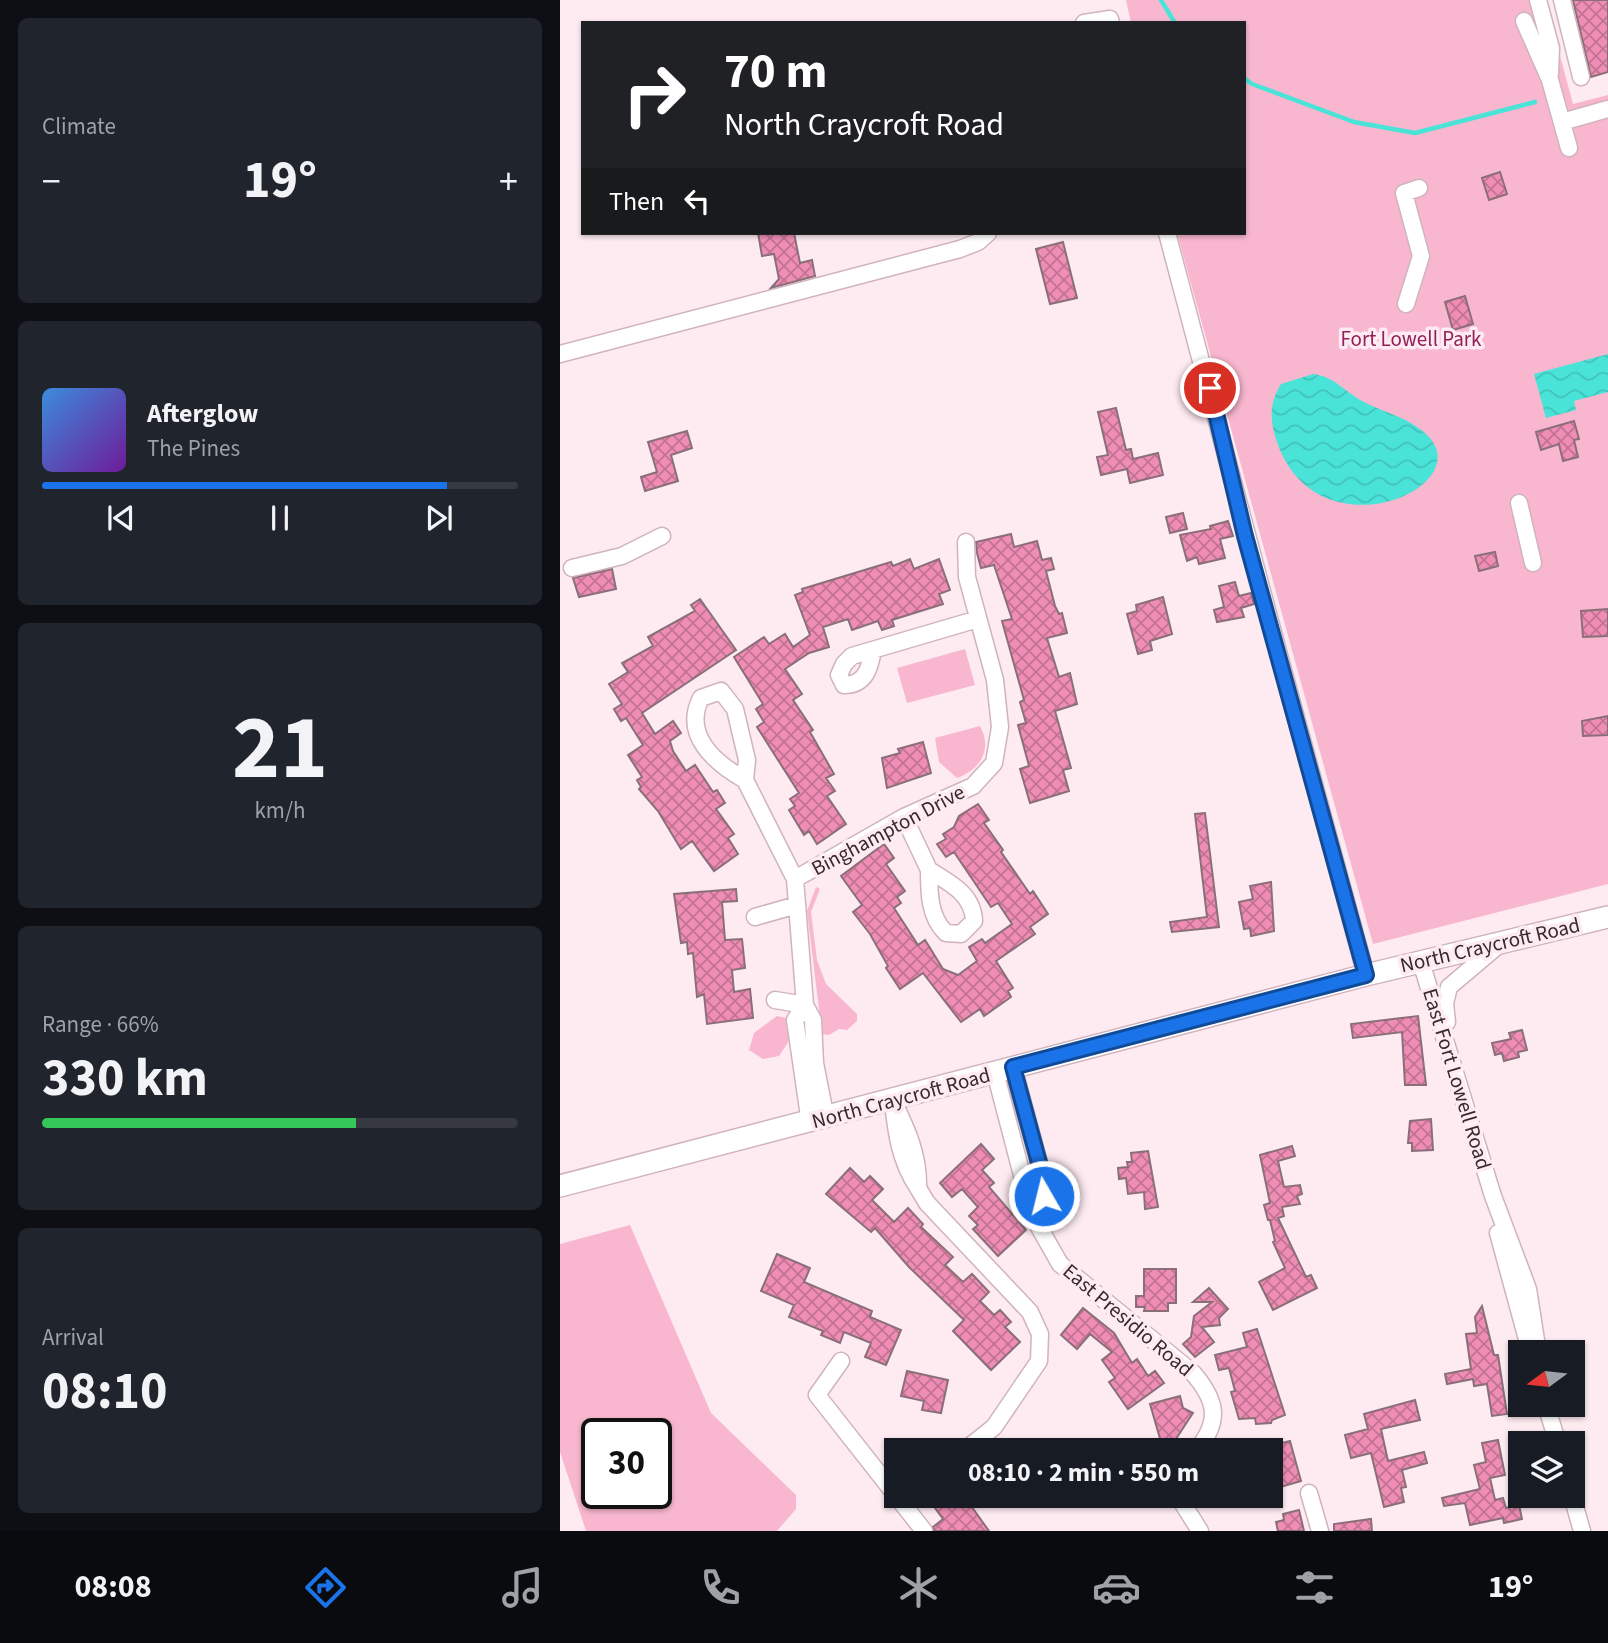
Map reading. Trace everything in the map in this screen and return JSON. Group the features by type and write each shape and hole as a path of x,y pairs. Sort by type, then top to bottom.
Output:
{"main road":[{"name":"North Craycroft Road","path":"560,1186 818,1121 1004,1069 1366,975 1608,917"}],"street":[{"path":"1538,0 1551,48 1550,80"},
{"path":"1562,0 1581,77"},
{"path":"1524,21 1550,80 1569,148"},
{"path":"1562,122 1608,109"},
{"path":"1406,304 1421,256 1404,193 1419,188"},
{"path":"560,354 960,249 978,242 986,235"},
{"path":"1168,235 1228,454 1245,536 1366,975"},
{"path":"1519,503 1533,563"},
{"path":"572,568 622,556 662,536"},
{"name":"Binghampton Drive","path":"795,879 904,817 973,786 994,763 1000,727 995,680 967,577 966,542"},
{"path":"873,650 978,620"},
{"path":"745,780 747,760 735,709 728,695 721,691 701,698 695,715 703,746 716,761 745,780 795,879 805,1005 813,1020 818,1121"},
{"path":"904,817 929,870"},
{"path":"755,917 797,905"},
{"path":"1448,1049 1446,1003 1449,987 1503,942"},
{"name":"East Fort Lowell Road","path":"1421,962 1493,1196 1528,1289 1536,1340"},
{"path":"775,1000 805,1005"},
{"name":"East Presidio Road","path":"1004,1069 1044,1181 1039,1227 1060,1264 1194,1373 1210,1394 1214,1414 1206,1438"},
{"path":"893,1101 905,1169 952,1230 1030,1311 1040,1334 1039,1361 995,1427 981,1438"},
{"name":"East Fort Lowell Road","path":"1493,1196 1499,1240 1526,1340"},
{"path":"841,1361 817,1395 884,1479"},
{"path":"1309,1493 1320,1531"},
{"path":"907,1508 924,1531"},
{"path":"1186,1508 1200,1531"},
{"path":"1575,1508 1581,1531"}],"green space":[{"name":"Fort Lowell Park","path":"1126,0 1545,0 1573,104 1608,95 1608,884 1373,944 1178,235 1246,235 1246,21 1131,21"},
{"path":"965,649 975,685 907,703 897,668"},
{"path":"980,726 985,743 982,758 972,770 957,778 939,762 935,738"},
{"path":"816,887 820,889 811,912 817,960 826,984 857,1014 857,1021 847,1030 839,1029 829,1035 822,1034 807,911"},
{"path":"777,1016 786,1018 789,1041 779,1056 763,1059 749,1050 754,1033"},
{"path":"630,1225 711,1413 796,1495 796,1509 777,1531 586,1531 560,1452 560,1244"}],"water":[{"path":"1608,354 1608,392 1574,401 1576,410 1546,418 1534,374"},
{"path":"1313,374 1334,381 1364,402 1417,427 1436,448 1435,468 1420,487 1394,500 1362,505 1330,499 1300,480 1278,445 1273,429 1272,407 1281,384"}],"building":[{"path":"1573,0 1608,0 1608,72 1591,77"},
{"path":"1500,172 1507,194 1489,200 1482,178"},
{"path":"758,235 794,235 800,263 812,260 815,276 771,288 779,279 774,254 762,256"},
{"path":"1063,242 1077,298 1050,304 1036,249"},
{"path":"1465,296 1473,324 1453,330 1445,302"},
{"path":"1116,408 1126,450 1131,449 1133,459 1158,453 1163,475 1130,483 1127,469 1101,475 1097,457 1108,455 1098,412"},
{"path":"1574,421 1579,439 1574,440 1578,457 1563,461 1559,444 1541,450 1536,432"},
{"path":"687,431 692,448 671,455 678,481 645,491 641,477 657,472 648,442"},
{"path":"1183,513 1187,529 1170,533 1166,517"},
{"path":"1228,521 1233,536 1220,539 1225,558 1199,564 1197,557 1187,561 1180,535 1211,529 1210,526"},
{"path":"1011,534 1014,547 1037,541 1042,560 1051,558 1054,569 1046,571 1055,606 1059,614 1062,613 1067,633 1047,638 1059,677 1070,673 1077,704 1055,711 1071,768 1063,770 1069,791 1030,803 1020,769 1029,766 1018,725 1026,723 1020,702 1024,700 1002,621 1012,619 994,565 981,568 976,542"},
{"path":"1495,552 1498,566 1479,571 1475,556"},
{"path":"910,559 914,569 939,559 950,590 939,594 943,604 892,620 894,626 882,630 878,621 852,630 848,619 823,627 829,647 809,653 785,669 802,694 793,700 813,730 810,732 834,774 826,778 835,791 827,796 846,824 817,844 809,831 804,835 789,810 795,806 790,799 799,793 757,727 764,722 756,709 763,704 734,657 764,637 769,644 785,634 793,647 810,635 795,595 803,592 802,589 891,562 893,566"},
{"path":"612,569 616,589 579,597 573,578"},
{"path":"1235,582 1239,596 1251,593 1254,604 1241,608 1244,617 1217,622 1214,610 1224,607 1219,586"},
{"path":"1163,597 1172,634 1150,641 1152,650 1138,654 1127,614 1137,611 1136,605"},
{"path":"700,599 736,650 642,713 655,734 673,721 681,733 670,741 673,751 686,771 695,765 713,792 717,790 725,803 716,809 734,834 728,838 738,854 714,871 692,841 681,849 658,811 639,789 641,787 637,780 642,777 628,755 643,745 626,718 621,721 614,709 622,704 609,684 628,672 622,663 653,646 648,637 695,611 691,605"},
{"path":"1608,609 1608,636 1583,637 1581,611"},
{"path":"1608,716 1608,735 1583,736 1582,721"},
{"path":"923,742 931,773 887,788 882,758 900,753 898,749"},
{"path":"978,804 989,820 984,823 1003,850 1001,852 1030,894 1033,891 1048,914 1030,927 1035,934 996,961 1013,988 1008,991 1011,997 984,1016 980,1009 961,1022 923,973 900,989 886,968 888,966 870,934 853,912 862,905 841,876 884,844 894,858 886,864 905,891 897,897 901,903 894,908 918,945 925,940 943,969 958,975 977,961 969,947 982,939 985,943 1012,924 998,903 991,907 954,852 946,857 937,844 946,839 943,834 954,827 959,816"},
{"path":"1205,813 1219,927 1172,932 1170,922 1207,917 1195,814"},
{"path":"1271,882 1274,931 1251,936 1250,928 1244,929 1239,902 1253,899 1250,886"},
{"path":"736,889 737,901 722,902 725,940 742,939 745,968 732,970 734,992 750,989 753,1018 707,1024 704,994 697,997 693,953 688,954 687,942 681,943 674,894"},
{"path":"1418,1016 1426,1085 1405,1085 1402,1032 1353,1038 1351,1024"},
{"path":"1522,1030 1527,1050 1518,1052 1519,1057 1504,1061 1502,1053 1495,1055 1492,1043 1511,1039 1509,1033"},
{"path":"1431,1119 1433,1150 1412,1151 1412,1143 1408,1143 1410,1121"},
{"path":"981,1144 994,1159 982,1170 994,1183 989,1187 1026,1230 998,1256 973,1229 978,1225 969,1216 978,1207 962,1189 952,1197 940,1183"},
{"path":"1292,1146 1295,1156 1278,1161 1284,1187 1300,1185 1302,1194 1297,1196 1300,1204 1282,1207 1284,1216 1278,1218 1306,1277 1311,1275 1317,1288 1273,1310 1259,1282 1285,1268 1273,1242 1275,1241 1270,1220 1264,1205 1270,1203 1260,1155"},
{"path":"1148,1151 1158,1207 1145,1209 1144,1192 1128,1194 1126,1178 1119,1179 1118,1168 1128,1167 1127,1162 1132,1162 1131,1153"},
{"path":"850,1168 864,1182 870,1176 883,1189 872,1200 894,1222 908,1208 923,1224 921,1227 953,1257 945,1265 963,1282 972,1274 989,1292 980,1301 994,1315 1000,1310 1011,1322 1005,1327 1020,1342 991,1370 953,1331 964,1320 909,1267 875,1228 871,1232 826,1194"},
{"path":"777,1254 810,1268 804,1282 872,1311 870,1317 901,1330 886,1365 865,1357 871,1343 844,1332 840,1343 821,1335 823,1331 789,1317 794,1305 761,1291"},
{"path":"1144,1269 1176,1269 1176,1303 1168,1303 1168,1311 1144,1311 1145,1307 1136,1307 1136,1296 1144,1296"},
{"path":"1209,1288 1228,1309 1219,1318 1220,1325 1202,1327 1214,1342 1195,1357 1183,1344 1191,1337 1194,1316 1212,1302 1193,1302"},
{"path":"1482,1306 1494,1355 1498,1355 1507,1414 1492,1416 1487,1384 1474,1386 1473,1379 1447,1384 1445,1374 1471,1369 1466,1334 1477,1333 1475,1317"},
{"path":"1083,1308 1114,1333 1132,1363 1137,1359 1148,1376 1155,1371 1164,1383 1128,1409 1109,1382 1115,1378 1102,1360 1112,1352 1090,1334 1077,1349 1061,1335"},
{"path":"1257,1329 1285,1415 1272,1420 1271,1423 1256,1424 1255,1418 1239,1419 1231,1392 1235,1391 1229,1368 1219,1370 1215,1355 1247,1347 1243,1333"},
{"path":"907,1371 948,1380 941,1413 922,1410 924,1401 901,1396"},
{"path":"1180,1396 1183,1408 1193,1413 1177,1438 1160,1438 1150,1404"},
{"path":"1415,1400 1420,1420 1381,1429 1388,1461 1424,1452 1427,1463 1402,1470 1406,1487 1401,1488 1404,1502 1384,1507 1371,1453 1351,1458 1345,1435 1368,1429 1364,1414"},
{"path":"1498,1440 1505,1475 1490,1478 1495,1500 1503,1498 1506,1508 1520,1508 1522,1519 1504,1523 1503,1518 1470,1525 1465,1503 1444,1506 1442,1498 1480,1489 1474,1465 1486,1462 1482,1443"},
{"path":"1290,1441 1301,1481 1283,1486 1283,1443"},
{"path":"935,1508 973,1508 989,1531 934,1531 933,1527 943,1519"},
{"path":"1299,1510 1304,1531 1278,1531 1276,1522 1284,1520 1283,1514"},
{"path":"1371,1519 1372,1531 1334,1531 1334,1524"}],"waterway":[{"path":"1161,0 1174,21"},
{"path":"1246,80 1354,122 1415,133 1535,102"}],"route":[{"path":"1044,1196 1044,1181 1013,1067 1366,975 1245,536 1228,454 1210,388"}]}
